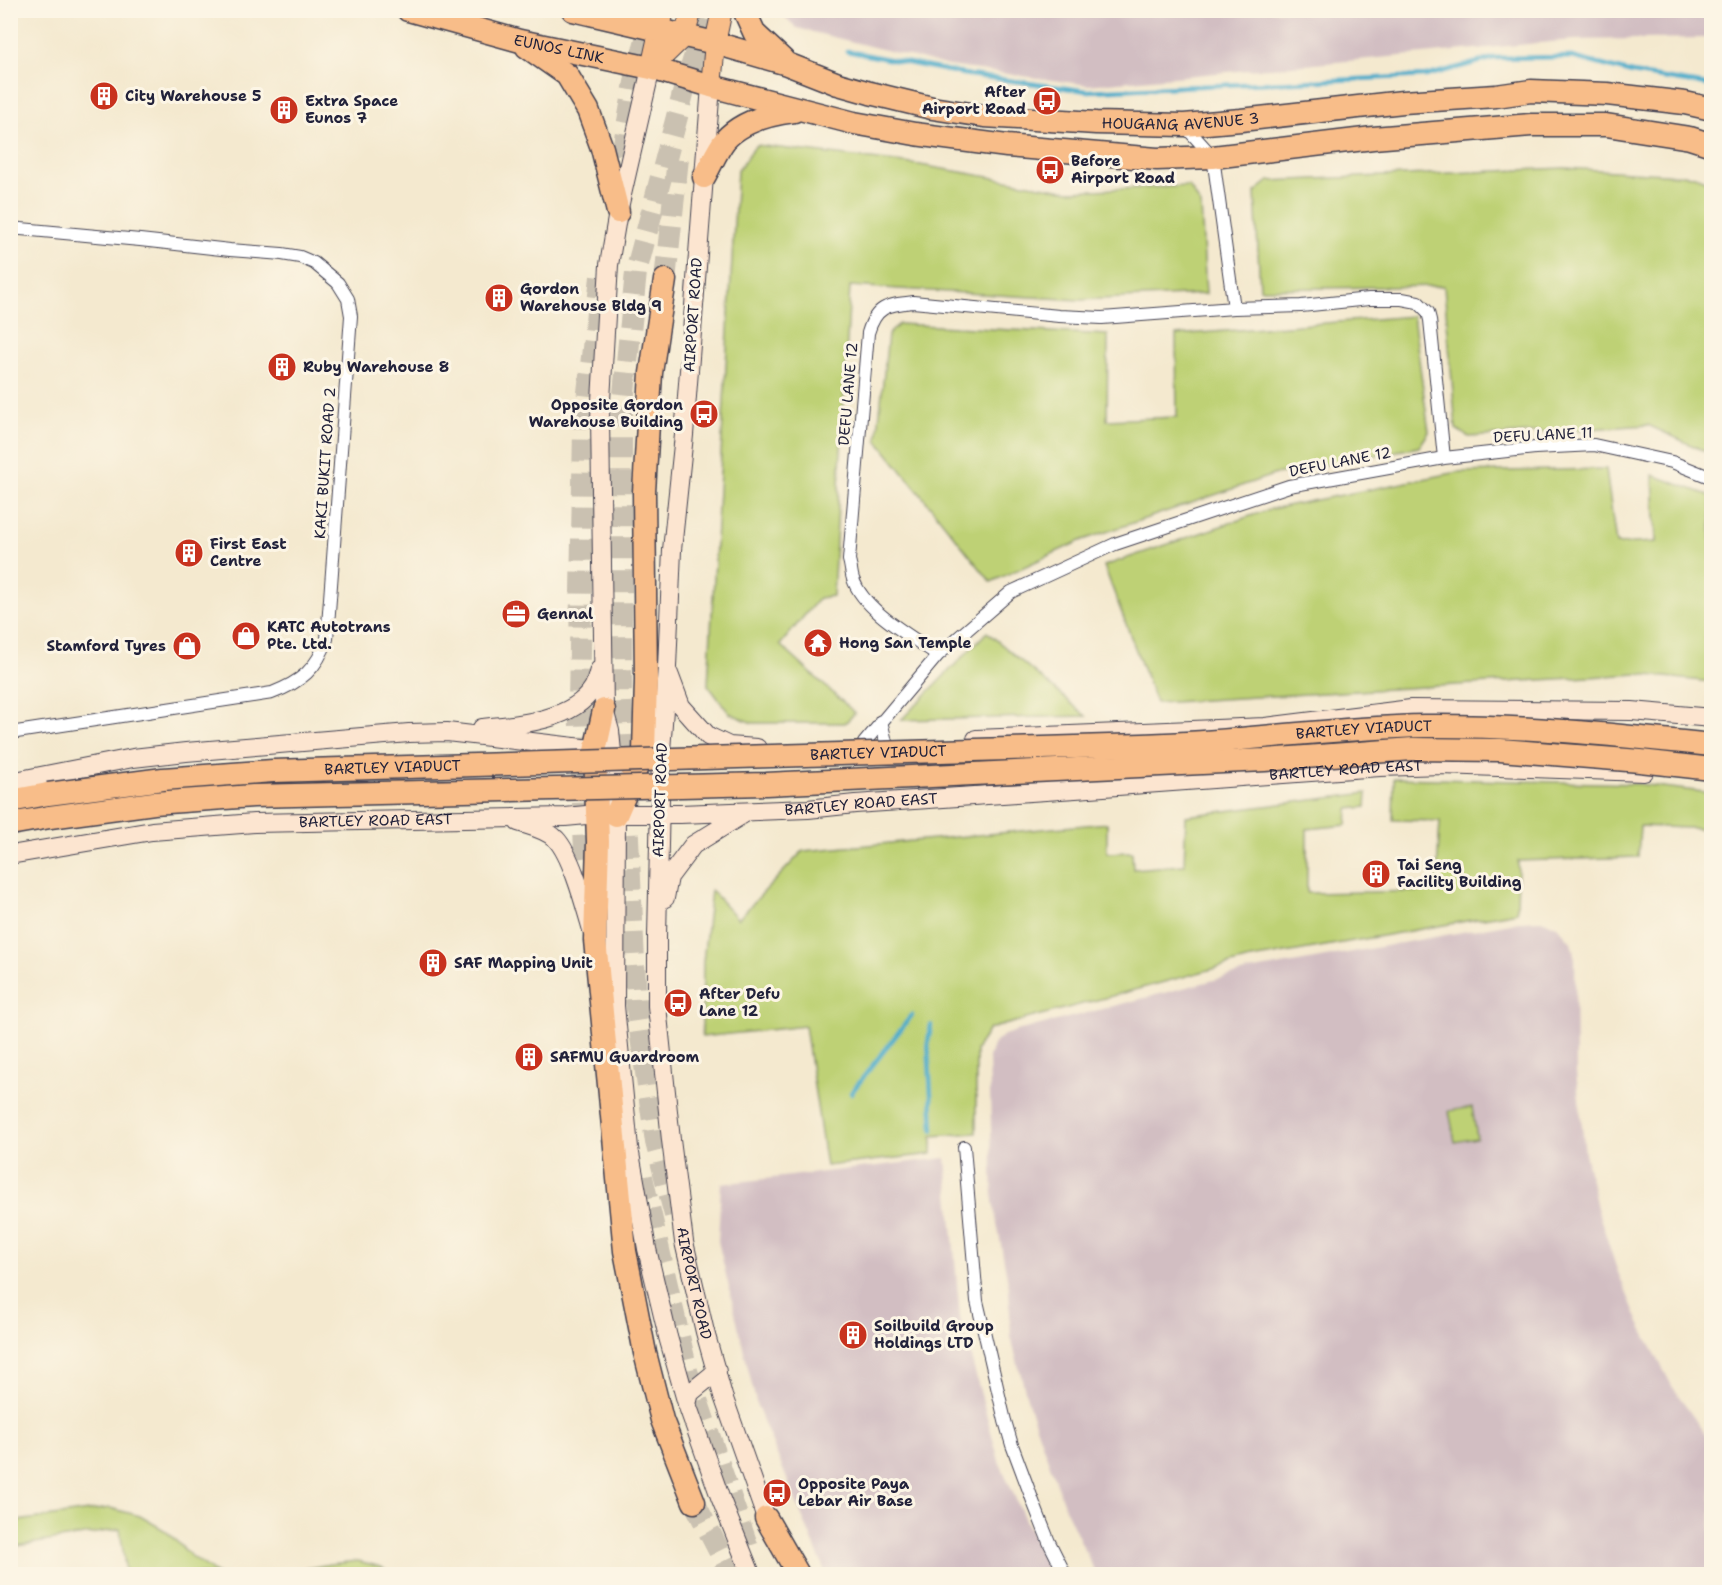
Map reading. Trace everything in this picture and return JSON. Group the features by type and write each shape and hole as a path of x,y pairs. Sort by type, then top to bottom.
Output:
{"highway":[{"name":"EUNOS LINK","path":"408,10 520,41 651,68 711,86"},
{"path":"573,10 661,21"},
{"path":"744,10 755,34 787,64"},
{"name":"HOUGANG AVENUE 3","path":"661,21 684,36 787,64 855,89 932,108 984,116 1184,125 1531,91 1606,94 1684,103 1712,109"},
{"path":"520,41 567,75 588,110 602,148 618,212"},
{"name":"HOUGANG AVENUE 3","path":"711,86 854,123 905,132 1006,146 1157,159 1213,157 1373,138 1532,126 1606,125 1690,138 1712,145"},
{"path":"704,177 725,140 741,127 771,114 801,110"},
{"path":"1241,120 1245,138 1260,151"},
{"path":"607,814 652,751 646,681 644,492 651,373 665,279"},
{"path":"604,710 607,814 595,940 625,1251 645,1353 662,1420 694,1502"},
{"name":"BARTLEY VIADUCT","path":"10,801 163,779 284,770 1142,746 1423,726 1552,730 1712,745"},
{"name":"BARTLEY VIADUCT","path":"10,824 154,803 253,796 766,784 1265,760 1413,749 1500,750 1712,769"},
{"path":"766,1518 798,1575"}],"main road":[{"path":"651,68 684,36 692,10"},
{"name":"AIRPORT ROAD","path":"722,10 715,43 711,86 684,435 672,550 667,667 652,751 659,814 657,1006 684,1242 723,1396 788,1575"},
{"path":"604,710 600,417 609,265 618,212 661,21"},
{"path":"10,782 133,758 186,752 343,737 447,732 520,725 561,713 576,704 594,687 602,660"},
{"path":"667,667 681,706 708,736 729,746 747,748 1265,727 1411,709 1632,711 1712,718"},
{"path":"1542,768 1527,758 1521,739 1527,726 1549,710"},
{"path":"447,732 604,751 652,751"},
{"path":"1107,786 1123,771 1125,761 1124,749 1111,734"},
{"name":"BARTLEY ROAD EAST","path":"10,855 152,831 255,823 565,817 808,809 1380,767 1442,765 1637,771 1712,778"},
{"path":"657,937 669,877 693,844 749,811"},
{"path":"607,814 615,1006 629,1148 647,1249 687,1404 751,1575"},
{"path":"506,818 547,832 556,839 574,871 595,940"},
{"path":"687,1404 690,1393 717,1371"}],"street":[{"path":"1184,125 1213,157 1234,308"},
{"name":"KAKI BUKIT ROAD 2","path":"10,228 300,257 314,263 338,283 348,298 351,316 327,639 323,653 314,666 304,677 272,693 10,733"},
{"name":"DEFU LANE 12","path":"864,743 938,655 1011,592 1114,544 1289,486 1444,458 1428,312 1419,302 1402,299 1369,299 1301,306 1234,308 1102,318 913,303 891,304 882,309 871,321 868,333 849,560 854,580 866,601 884,617 938,655"},
{"name":"DEFU LANE 11","path":"1444,458 1535,448 1594,445 1672,462 1712,478"},
{"path":"881,722 886,742"},
{"path":"964,1147 977,1301 1005,1421 1038,1514 1065,1575"}],"shaded area":[{"path":"1711,10 1711,39 1573,40 1088,85 949,66 797,28 778,11"},
{"path":"1541,920 1557,926 1571,942 1575,959 1576,1073 1585,1153 1597,1208 1617,1270 1639,1323 1672,1386 1711,1443 1711,1574 1096,1574 1065,1508 1030,1409 1011,1338 1009,1288 993,1202 989,1057 993,1045 1004,1035 1017,1031 1249,971 1522,921"},
{"path":"946,1158 960,1317 999,1461 1049,1574 826,1574 757,1406 718,1241 721,1184"}],"green space":[{"path":"756,145 920,165 1069,191 1189,186 1201,205 1206,294 1080,300 850,286 833,596 819,598 780,645 855,713 845,723 752,723 729,713 708,685 737,171"},
{"path":"1565,168 1696,176 1711,183 1711,454 1648,425 1469,437 1456,429 1444,286 1260,289 1255,192 1269,181"},
{"path":"1413,316 1429,432 1419,447 1276,474 1080,541 991,582 877,440 888,335 899,324 1108,335 1107,420 1177,417 1176,335"},
{"path":"1606,469 1616,544 1656,542 1653,475 1711,496 1711,682 1638,674 1156,703 1104,566 1271,509 1458,472"},
{"path":"987,632 1086,716 901,720"},
{"path":"1394,778 1639,784 1711,793 1711,829 1640,826 1638,857 1518,861 1517,912 1246,960 989,1029 976,1050 976,1133 932,1136 932,1154 826,1166 805,1026 702,1037 703,962 711,890 738,919 803,851 1107,823 1107,853 1132,852 1133,869 1184,865 1186,816 1367,793 1366,807 1348,809 1347,825 1307,829 1307,893 1436,891 1440,821 1393,820"},
{"path":"1472,1107 1477,1138 1455,1142 1449,1111"},
{"path":"110,1508 140,1516 166,1531 190,1555 217,1574 126,1574 120,1529 11,1547 11,1522"},
{"path":"358,1561 381,1567 394,1574 279,1574 330,1564"}],"waterway":[{"path":"847,51 969,75 1088,91 1426,76 1494,58 1572,57 1632,73 1712,86"},
{"path":"851,1093 912,1015"},
{"path":"931,1025 928,1042 933,1130"}],"tunnel":[{"path":"616,188 636,77 654,10"},
{"path":"675,1215 656,1142 636,1002 621,695 621,423 636,272 684,90 709,10"},
{"path":"665,280 679,149"},
{"path":"591,890 585,853 579,702 584,428 601,277"},
{"path":"642,1177 687,1371 748,1548"},
{"path":"694,1502 731,1574"}],"place":[{"name":"City Warehouse 5","path":"104,96"},
{"name":"After Airport Road","path":"1047,101"},
{"name":"Extra Space Eunos 7","path":"284,110"},
{"name":"Before Airport Road","path":"1050,170"},
{"name":"Gordon Warehouse Bldg 9","path":"499,298"},
{"name":"Ruby Warehouse 8","path":"282,367"},
{"name":"Opposite Gordon Warehouse Building","path":"704,414"},
{"name":"First East Centre","path":"189,553"},
{"name":"Gennal","path":"516,614"},
{"name":"KATC Autotrans Pte. Ltd.","path":"246,636"},
{"name":"Hong San Temple","path":"818,643"},
{"name":"Stamford Tyres","path":"187,646"},
{"name":"Tai Seng Facility Building","path":"1376,874"},
{"name":"SAF Mapping Unit","path":"433,963"},
{"name":"After Defu Lane 12","path":"678,1003"},
{"name":"SAFMU Guardroom","path":"529,1057"},
{"name":"Soilbuild Group Holdings LTD","path":"853,1335"},
{"name":"Opposite Paya Lebar Air Base","path":"777,1493"}]}
